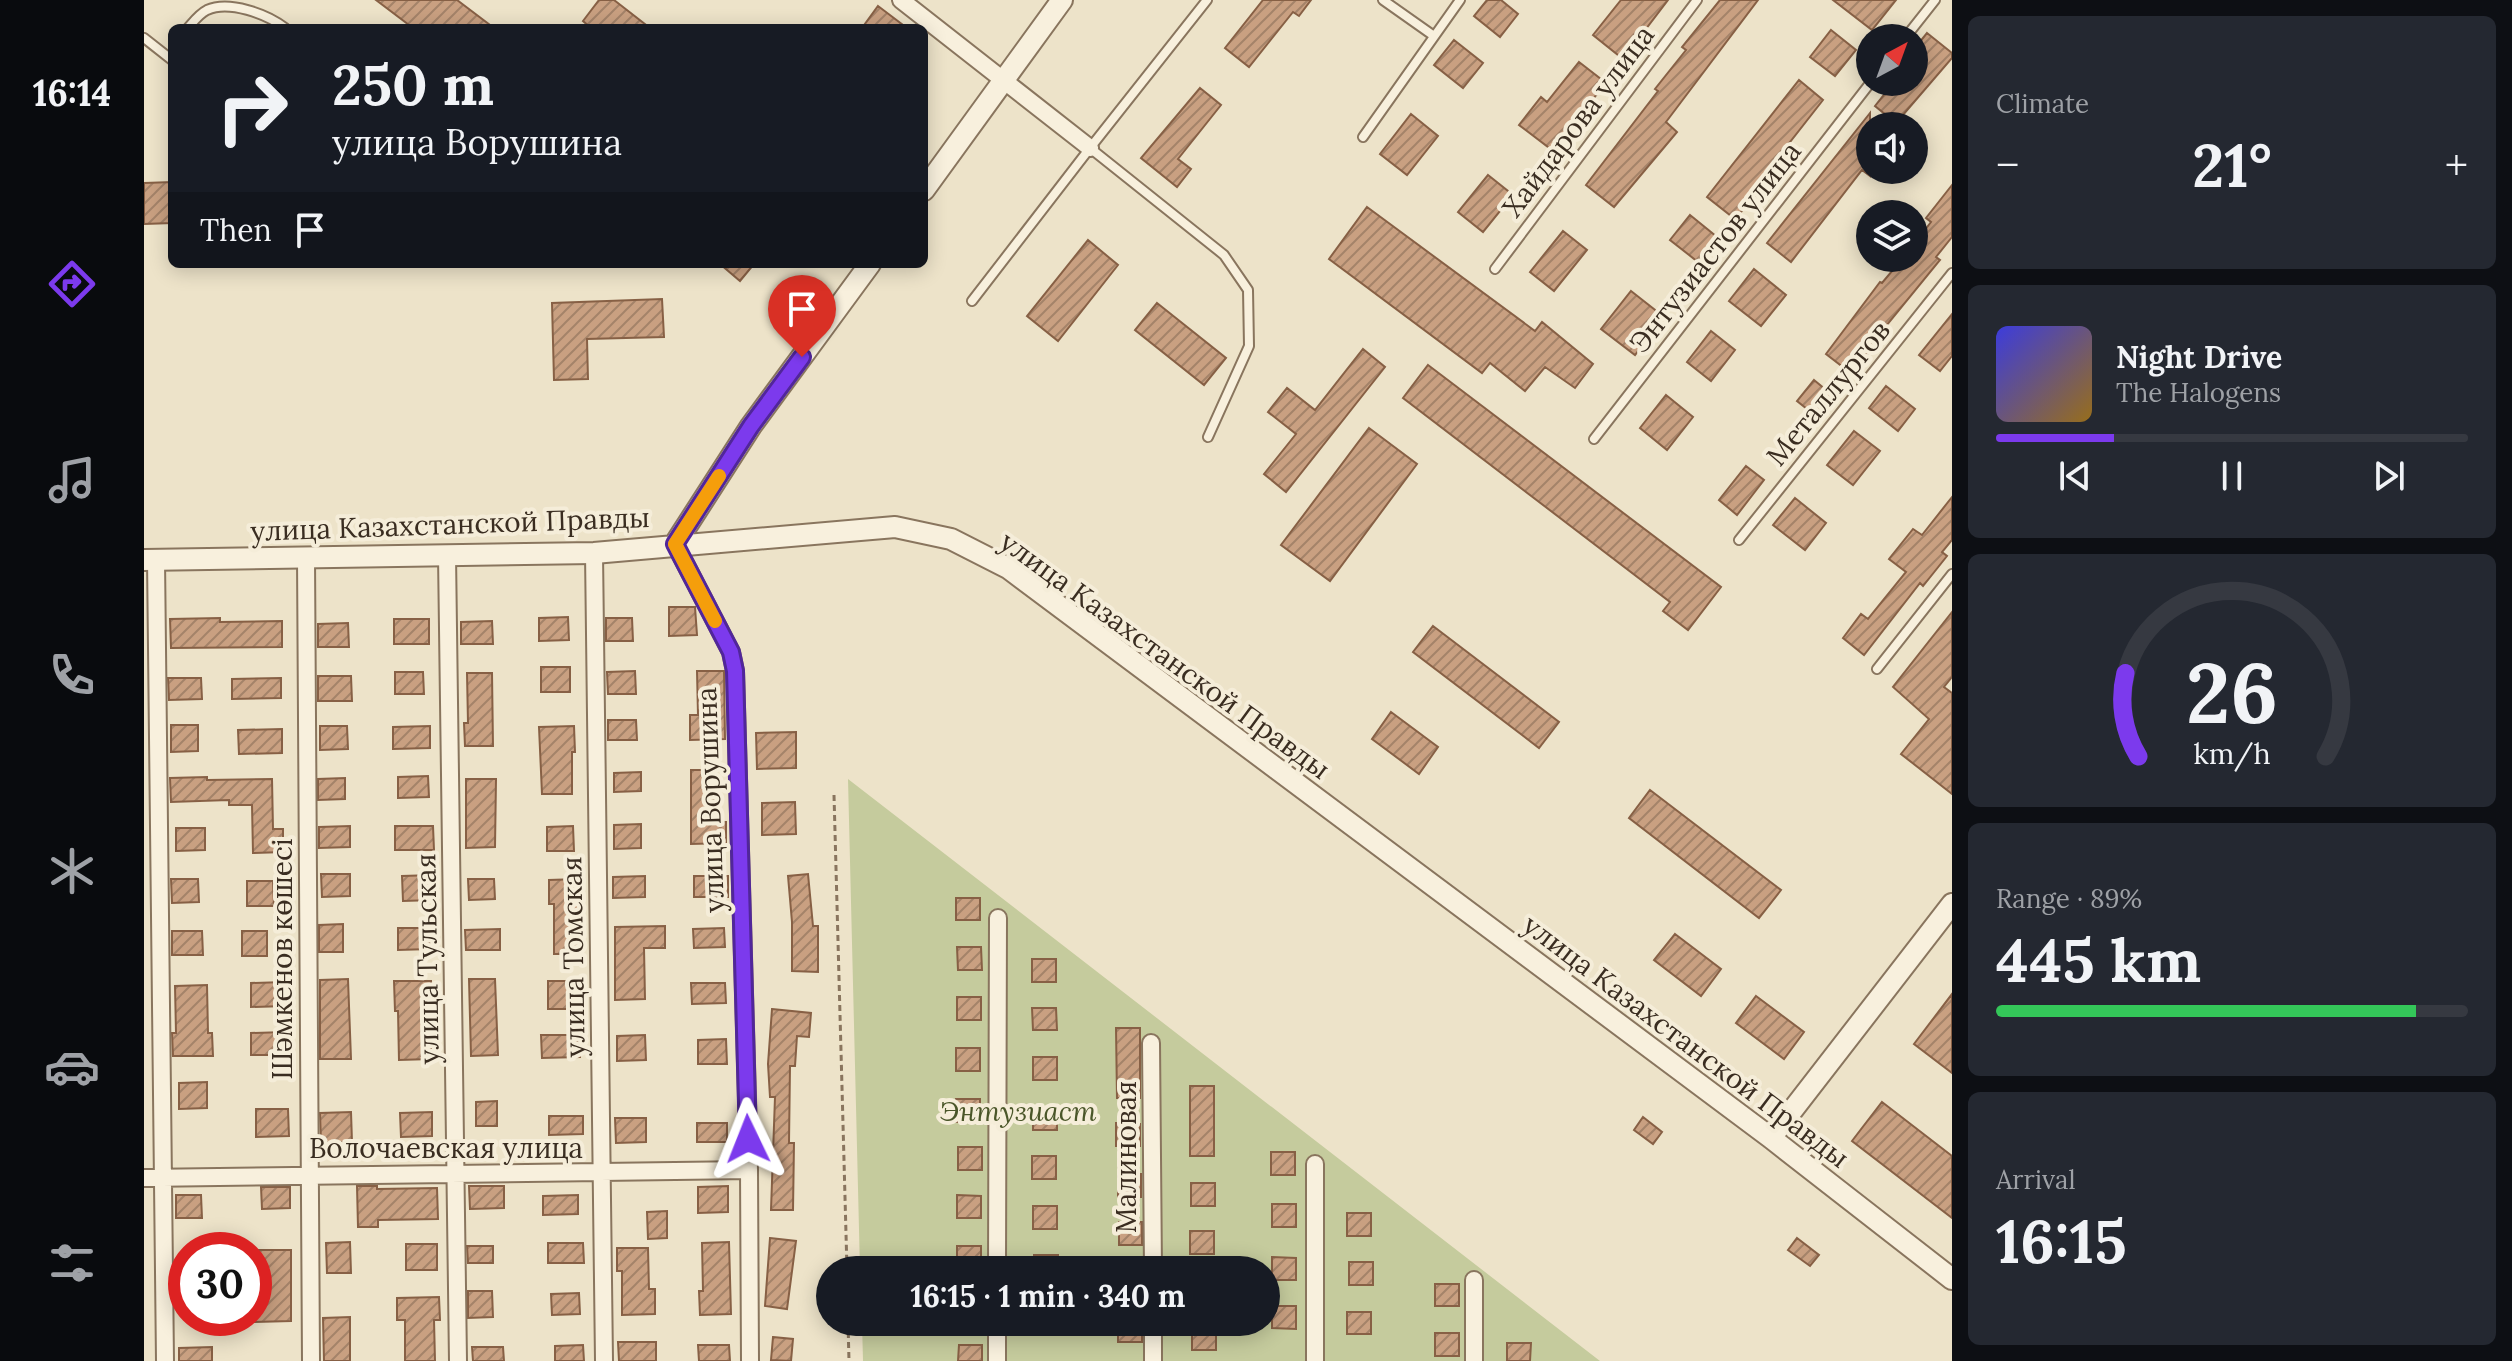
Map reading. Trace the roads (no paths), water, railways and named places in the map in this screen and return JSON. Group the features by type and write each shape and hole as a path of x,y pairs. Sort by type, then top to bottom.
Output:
{"street":[{"path":"901,0 1090,148"},
{"path":"928,185 1062,0"},
{"path":"675,544 751,426 867,268"},
{"name":"улица Казахстанской Правды","path":"150,560 594,553 895,527 951,539 1008,568 1771,1138 1952,1279"},
{"name":"улица Ворушина","path":"675,544 731,652 735,671 749,1170 750,1361"},
{"name":"улица Томская","path":"594,553 604,1361"},
{"name":"улица Тульская","path":"447,555 458,1361"},
{"name":"Шәмкенов көшесі","path":"306,557 311,1361"},
{"path":"150,560 165,1361"},
{"path":"1771,1138 1952,904"},
{"path":"997,1256 998,918"},
{"name":"Малиновая","path":"1151,1043 1153,1256"},
{"path":"1315,1164 1315,1361"},
{"name":"Волочаевская улица","path":"144,1178 749,1170"},
{"path":"1474,1280 1474,1361"},
{"path":"997,1336 997,1361"},
{"path":"1153,1336 1153,1361"}],"lane":[{"path":"972,301 1207,0"},
{"path":"1383,0 1434,36"},
{"path":"1363,137 1460,0"},
{"name":"Хайдарова улица","path":"1495,269 1697,0"},
{"path":"1916,24 1935,0"},
{"path":"192,24 207,10 220,7 264,16 278,24"},
{"path":"144,38 168,53"},
{"name":"Энтузиастов улица","path":"1594,439 1860,96"},
{"path":"1090,148 1224,255 1248,290 1249,346 1208,437"},
{"name":"Металлургов","path":"1739,540 1952,273"},
{"path":"1877,669 1952,574"}],"park label":[{"name":"Энтузиаст","path":"1018,1111"}]}
